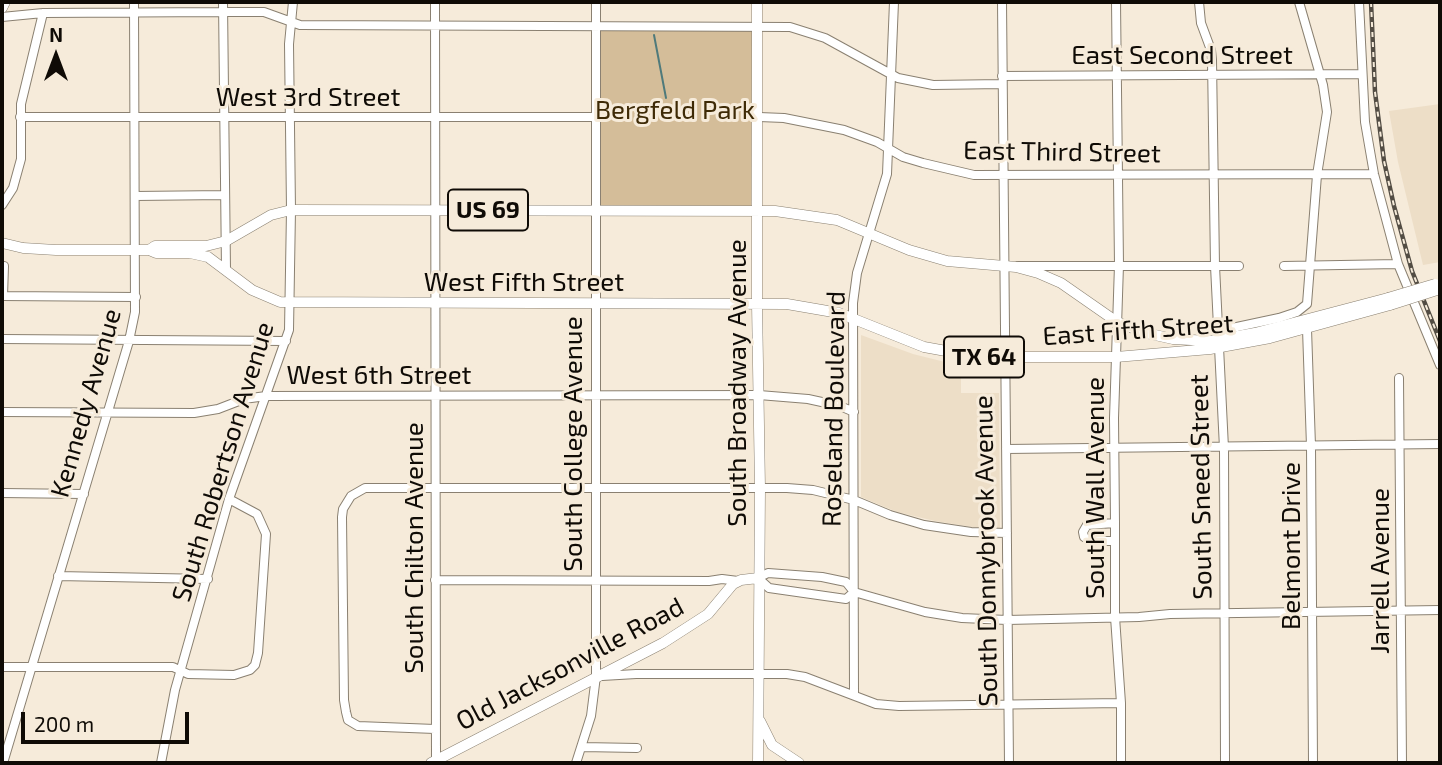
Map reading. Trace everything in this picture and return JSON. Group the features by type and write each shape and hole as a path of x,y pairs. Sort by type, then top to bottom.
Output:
{"main road":[{"path":"2,8 5,2"},
{"name":"South Broadway Avenue","path":"757,2 760,488 758,763"},
{"name":"US 69","path":"149,250 155,246 206,246 226,241 271,215 291,210 757,211"},
{"name":"TX 64","path":"757,211 818,216 845,223 937,259 1038,273 1061,283 1117,322"},
{"name":"US 69","path":"2,243 39,250 149,250 156,253 202,256 212,260 259,295 280,302 291,302"},
{"name":"TX 64","path":"1389,301 1438,286"},
{"name":"East Fifth Street","path":"757,303 802,305 853,318 937,351 1005,358 1116,357 1307,329 1389,301"},
{"name":"East Fifth Street","path":"1117,322 1164,338 1219,340 1389,301"},
{"name":"West Fifth Street","path":"291,302 757,303"},
{"path":"738,581 758,578"},
{"name":"Old Jacksonville Road","path":"434,762 685,630 708,614 738,581"},
{"path":"758,716 772,745 799,763"}],"street":[{"name":"Kennedy Avenue","path":"3,759 129,341 136,297 134,2"},
{"path":"223,2 226,270"},
{"name":"South Robertson Avenue","path":"161,763 181,670 229,499 286,341 291,302 290,23 293,2"},
{"name":"South Chilton Avenue","path":"434,762 435,2"},
{"name":"South College Avenue","path":"576,763 591,716 596,676 596,2"},
{"name":"Roseland Boulevard","path":"854,695 853,318 857,273 887,174 894,2"},
{"name":"South Donnybrook Avenue","path":"1002,2 1003,175 1007,267 1005,358 1009,763"},
{"name":"South Wall Avenue","path":"1116,2 1119,265 1114,447 1115,617 1121,703 1121,763"},
{"name":"South Sneed Street","path":"1199,2 1202,23 1211,50 1215,266 1224,447 1225,763"},
{"path":"1219,340 1279,318 1307,304 1317,175 1327,112 1299,2"},
{"path":"1359,2 1365,122 1374,174 1398,264 1440,365"},
{"name":"East Second Street","path":"2,17 43,13 264,12 300,25 790,27 817,34 893,76 933,85 1117,75 1361,74"},
{"path":"2,205 13,188 21,159 21,104 43,13"},
{"name":"West 3rd Street","path":"20,117 596,117"},
{"name":"East Third Street","path":"758,117 783,118 844,130 889,148 903,157 974,175 1374,174"},
{"path":"135,195 225,195"},
{"path":"1284,266 1398,264"},
{"path":"1007,267 1239,265"},
{"path":"4,266 3,296 136,297"},
{"name":"Belmont Drive","path":"1307,329 1311,446 1313,763"},
{"path":"2,339 286,341"},
{"name":"Jarrell Avenue","path":"1399,378 1402,763"},
{"name":"West 6th Street","path":"2,412 206,412 244,399 266,396 759,395 808,399 854,412"},
{"path":"1006,449 1440,444"},
{"path":"435,729 368,727 353,724 348,720 344,701 342,517 343,509 351,496 365,488 760,488 813,491 854,500 924,525 971,532 1007,533"},
{"path":"2,493 84,494"},
{"path":"2,667 173,667 188,674 243,673 255,665 266,534 257,513 229,499"},
{"path":"1115,523 1087,524 1083,532 1084,537 1091,541 1115,541"},
{"path":"854,592 846,598 769,588 758,578 768,573 822,577 846,582 854,592 936,615 1007,620 1440,610"},
{"path":"58,576 208,579"},
{"path":"435,580 738,581"},
{"path":"709,581 720,588 723,596"},
{"path":"622,663 627,670 636,674"},
{"path":"596,676 758,674 805,677 876,704 900,706 1121,703"},
{"path":"582,747 637,748"}],"shaded area":[{"path":"1440,104 1440,262 1423,265 1398,162 1389,111"},
{"path":"861,335 913,354 961,366 961,393 999,393 1000,528 979,528 935,521 897,512 861,497"}],"green space":[{"name":"Bergfeld Park","path":"599,29 752,30 751,206 599,206"}],"waterway":[{"path":"654,35 666,98"}],"railway":[{"path":"1371,2 1375,92 1384,161 1412,271 1440,341"}]}
